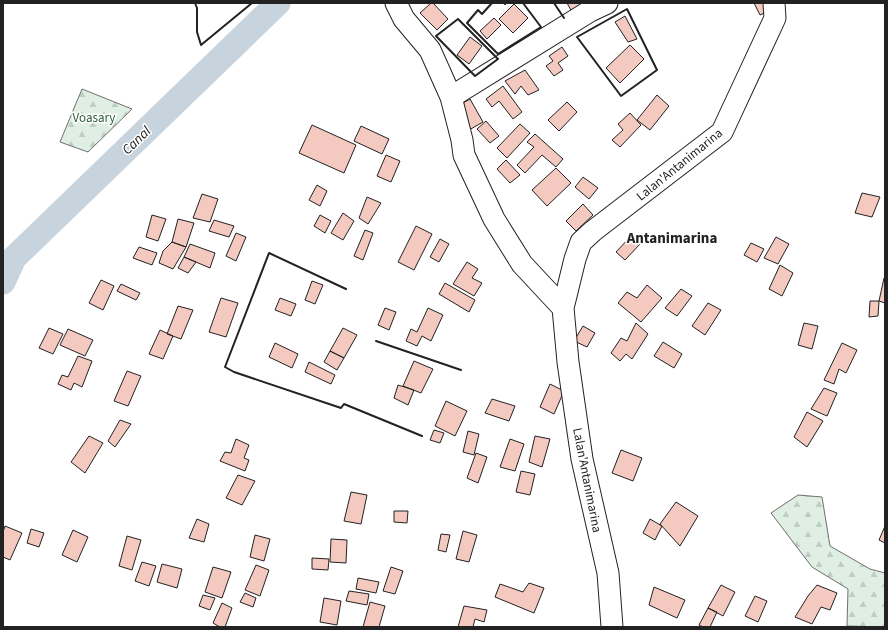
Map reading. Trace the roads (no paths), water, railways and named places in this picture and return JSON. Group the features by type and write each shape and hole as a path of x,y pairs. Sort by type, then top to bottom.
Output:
{"street":[{"path":"396,3 404,19 430,50 451,96 462,140 464,155 494,219 522,264 563,308"},
{"path":"451,96 590,11 607,3"},
{"name":"Lalan'Antanimarina","path":"612,627 608,573 582,459 568,362 563,308 575,259 581,242 722,132 775,18 774,3"}],"waterway":[{"name":"Canal","path":"3,282 14,258 278,3"}],"district":[{"name":"Antanimarina","path":"672,238"}],"park label":[{"name":"Voasary","path":"94,117"}]}
